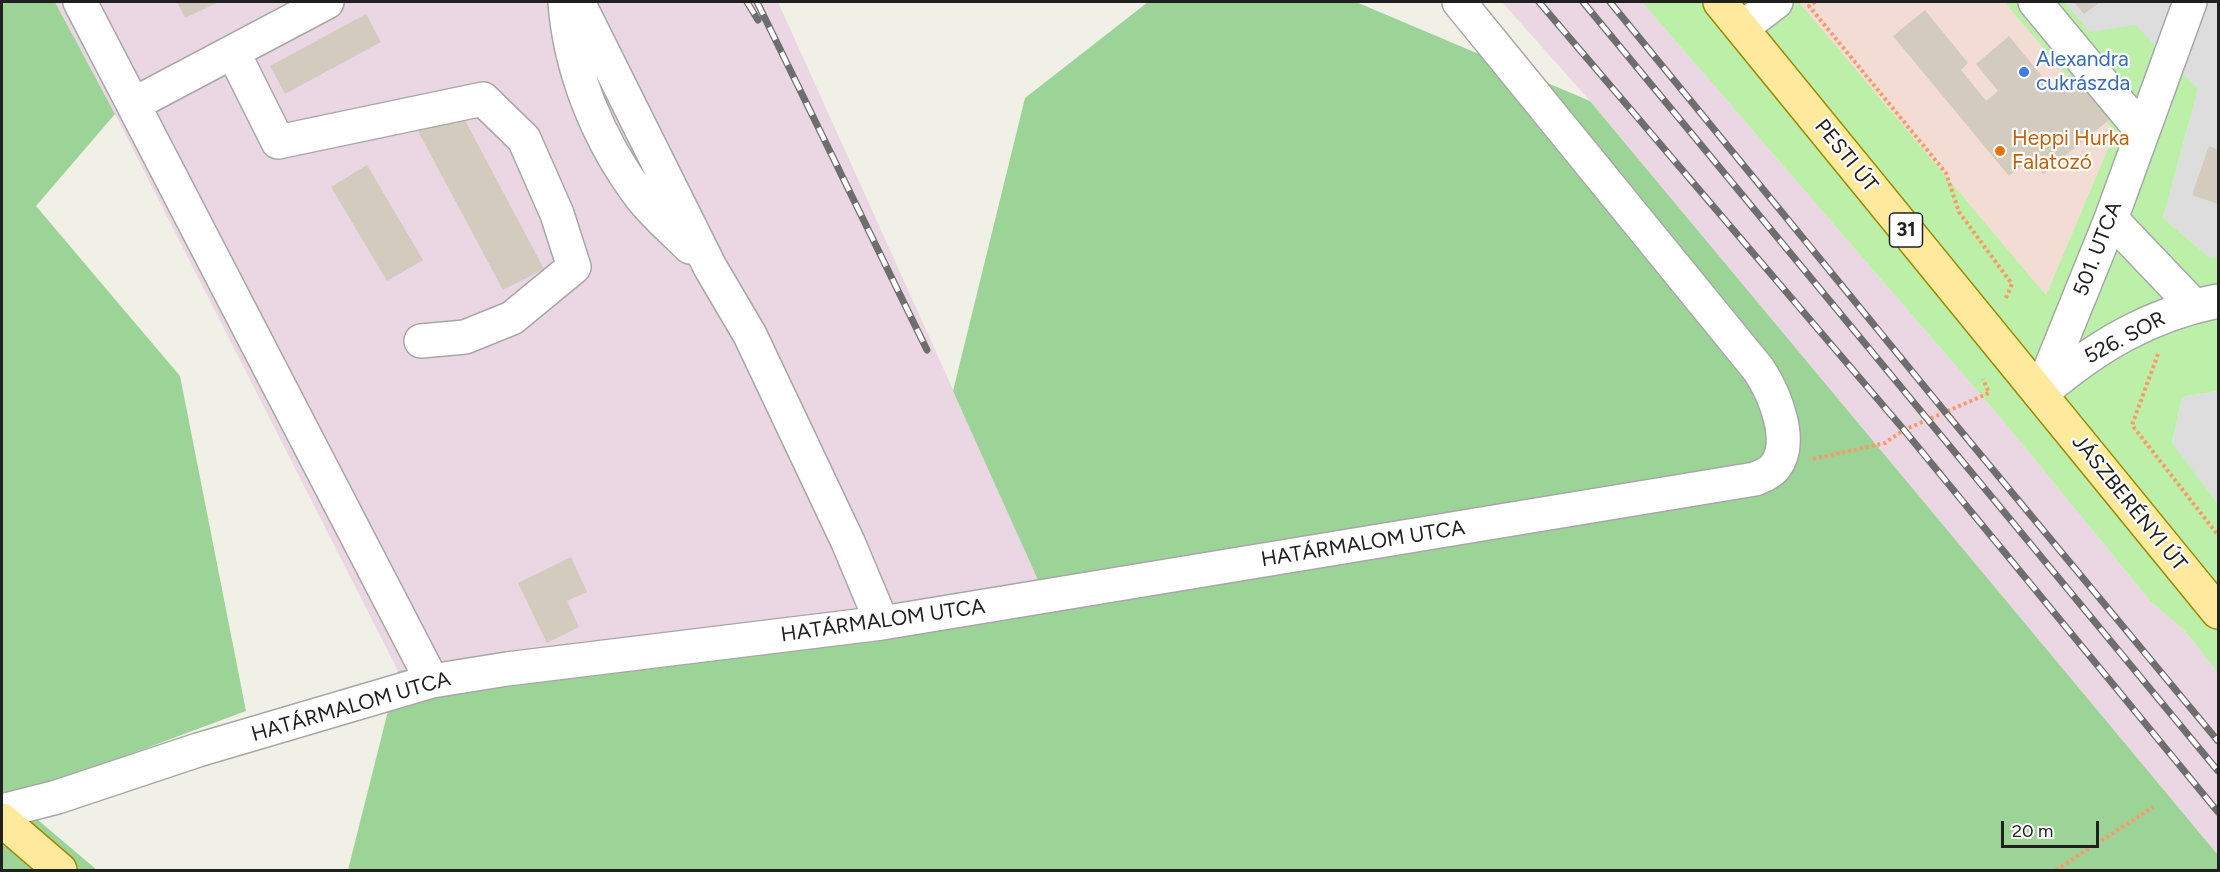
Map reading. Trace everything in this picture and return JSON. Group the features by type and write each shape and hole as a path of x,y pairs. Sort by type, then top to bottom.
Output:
{"main road":[{"name":"PESTI ÚT","path":"1720,2 2040,394"},
{"name":"JÁSZBERÉNYI ÚT","path":"2040,394 2218,612"},
{"path":"2,819 60,870"}],"street":[{"path":"80,2 432,681"},
{"path":"134,104 327,2"},
{"path":"565,2 567,33 576,64 594,116 612,155 642,199 710,267"},
{"path":"578,2 710,267 750,335 848,542 882,623"},
{"path":"1459,2 1760,370 1772,391 1780,416 1781,448 1779,460 1774,468"},
{"path":"1742,28 1775,2"},
{"path":"2035,2 2142,131"},
{"name":"501. UTCA","path":"2040,394 2111,219 2190,2"},
{"path":"233,52 278,142 483,99 524,140 556,214 574,267 512,318 465,337 421,341"},
{"path":"2111,219 2195,307"},
{"name":"526. SOR","path":"2040,394 2078,362 2106,344 2132,330 2195,307"},
{"name":"HATÁRMALOM UTCA","path":"2,812 57,797 198,750 432,681 507,669 882,623 1755,479 1774,468"}],"path":[{"path":"1815,2 1809,6 1946,173 1959,212 2012,284 1990,333"},
{"path":"2195,307 2132,425 2218,535"},
{"path":"1774,468 1885,443 1904,430 1989,393 1981,376"},
{"path":"2056,870 2153,807"}],"shaded area":[{"path":"55,2 778,2 1044,591 398,671 115,114"},
{"path":"1502,2 1642,2 2000,417 2152,603 2184,630 2218,673 2218,855 1590,101"},
{"path":"1799,2 2004,2 2115,132 2046,295"},
{"path":"2065,2 2218,2 2218,256 2210,258 2163,218 2198,89 2090,32"},
{"path":"2218,391 2218,504 2172,444 2182,397"}],"green space":[{"path":"2,2 55,2 115,114 36,206 180,376 246,711 12,798 97,870 2,870"},
{"path":"1148,2 1356,2 1590,101 2218,855 2218,870 348,870 398,671 1043,591 953,391 1025,98"},
{"path":"1642,2 1799,2 2046,295 2115,132 2004,2 2065,2 2090,32 2135,25 2198,89 2163,218 2210,258 2218,256 2218,391 2182,397 2172,443 2218,504 2218,673 2184,630 2152,603 2000,417"}],"building":[{"path":"177,2 219,2 185,18"},
{"path":"2074,2 2100,2 2084,14"},
{"path":"1925,10 1968,63 1961,70 1986,101 1998,91 1976,64 2009,36 2053,90 2072,74 2110,119 2043,174 2030,158 2009,176 1893,36"},
{"path":"366,14 381,42 285,94 270,66"},
{"path":"459,109 544,269 503,290 418,131"},
{"path":"2209,146 2218,150 2218,204 2192,195"},
{"path":"367,165 423,260 387,281 331,187"},
{"path":"571,557 587,592 567,601 579,627 547,643 518,583"}],"railway":[{"path":"747,2 758,20"},
{"path":"757,2 927,350"},
{"path":"1539,2 1904,430 2218,812"},
{"path":"1583,2 2218,771"},
{"path":"1610,2 2218,741"}],"place":[{"name":"Alexandra cukrászda","path":"2024,72"},
{"name":"Heppi Hurka Falatozó","path":"2000,151"}]}
